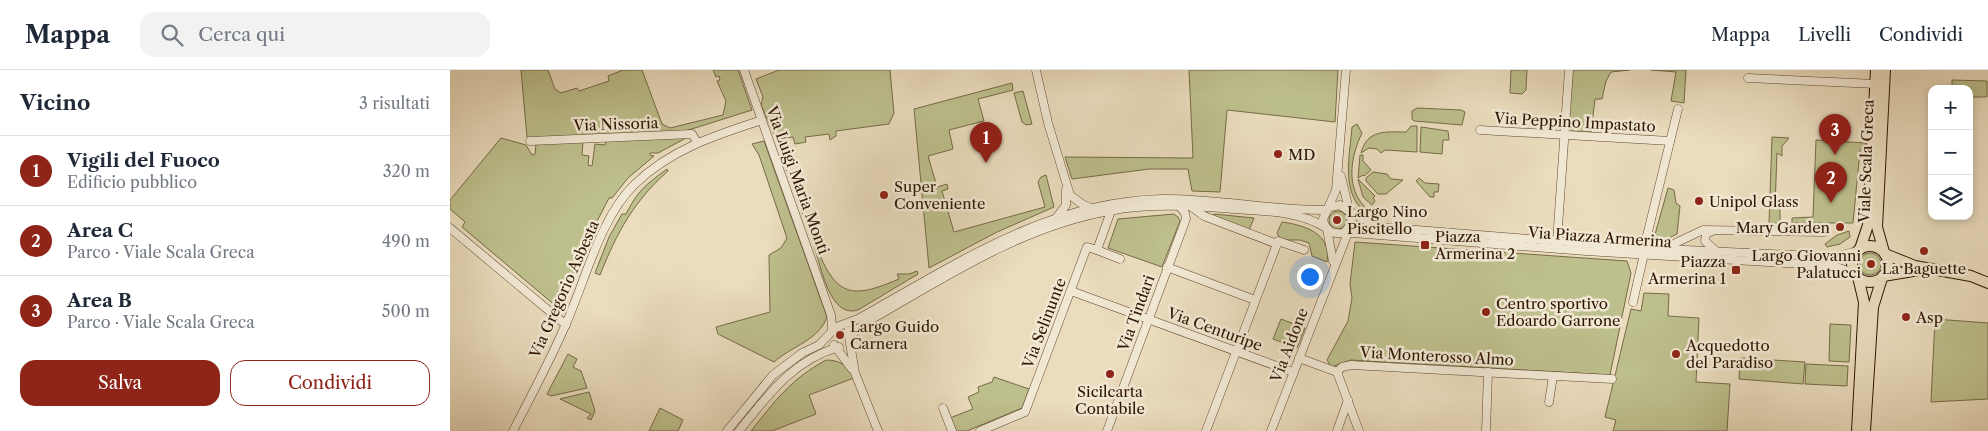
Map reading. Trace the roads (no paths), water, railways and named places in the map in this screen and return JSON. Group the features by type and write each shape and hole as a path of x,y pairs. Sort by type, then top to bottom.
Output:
{"main road":[{"name":"Viale Scala Greca","path":"1859,250 1868,225 1867,203 1876,70"},
{"name":"Viale Scala Greca","path":"1884,70 1877,227 1885,253"},
{"path":"1857,431 1864,302 1853,260 1859,250 1873,246 1902,262 1971,276 1988,284"},
{"path":"1865,431 1873,307 1888,266 1885,253"},
{"path":"1857,276 1870,282 1908,270 1933,269"}],"street":[{"name":"Via Luigi Maria Monti","path":"746,70 762,120 838,328"},
{"path":"1036,70 1067,198 1063,210 1057,217"},
{"path":"1332,268 1334,256 1323,219 1336,190 1340,163 1346,70"},
{"path":"1557,241 1569,70"},
{"path":"1748,78 1876,84"},
{"path":"1633,302 1678,109"},
{"name":"Via Gregorio Asbesta","path":"514,431 566,325 602,233 628,192 659,163 696,142 762,120"},
{"name":"Via Peppino Impastato","path":"1480,130 1670,141"},
{"name":"Via Nissoria","path":"530,141 692,134 696,142"},
{"path":"739,431 784,377 818,353 836,346 844,346 849,338 865,323 1001,247 1052,226 1111,210 1192,206 1297,216 1316,221 1333,233 1346,231 1352,218 1343,188 1340,163"},
{"path":"1064,180 1074,200 1091,208"},
{"path":"727,431 773,375 793,359 819,345 838,328 858,319 999,240 1057,217 1091,208 1132,201 1185,199 1328,208 1340,205 1350,211"},
{"path":"1841,255 1857,244 1862,231 1867,203"},
{"name":"Via Tindari","path":"1107,431 1186,219 1185,212 1179,206"},
{"path":"1192,206 1204,216 1277,244"},
{"path":"1111,210 1097,250 1120,259"},
{"name":"Via Piazza Armerina","path":"1350,211 1379,227 1557,241 1644,251 1663,249 1834,257 1859,250"},
{"path":"450,228 566,325"},
{"path":"1663,249 1703,230 1824,232"},
{"path":"1715,230 1706,234 1705,237 1708,245 1717,252"},
{"name":"Via Piazza Armerina","path":"1346,231 1834,266 1857,276"},
{"name":"Via Aidone","path":"1272,431 1346,231"},
{"path":"1206,431 1278,240 1304,250"},
{"name":"Via Selinunte","path":"980,431 1025,412 1087,247 1097,250"},
{"path":"1167,267 1255,300"},
{"name":"Via Centuripe","path":"1071,290 1294,372"},
{"path":"838,328 849,338 855,373 878,431"},
{"path":"838,328 830,339 855,373"},
{"path":"1299,358 1337,372 1358,431"},
{"name":"Via Monterosso Almo","path":"1337,372 1351,365 1612,379"},
{"path":"1486,431 1488,372"},
{"path":"1549,402 1553,376"},
{"path":"1337,431 1348,400"},
{"path":"942,408 952,431"}],"place":[{"name":"MD","path":"1278,154"},
{"name":"Area B","path":"1835,155"},
{"name":"Vigili del Fuoco","path":"986,163"},
{"name":"Super Conveniente","path":"884,195"},
{"name":"Unipol Glass","path":"1699,201"},
{"name":"Area C","path":"1831,203"},
{"name":"Largo Nino Piscitello","path":"1337,220"},
{"name":"Mary Garden","path":"1840,227"},
{"name":"Piazza Armerina 2","path":"1425,245"},
{"name":"La Baguette","path":"1924,251"},
{"name":"Largo Giovanni Palatucci","path":"1871,264"},
{"name":"Piazza Armerina 1","path":"1736,270"},
{"name":"Centro sportivo Edoardo Garrone","path":"1486,312"},
{"name":"Asp","path":"1906,317"},
{"name":"Largo Guido Carnera","path":"840,335"},
{"name":"Acquedotto del Paradiso","path":"1676,354"},
{"name":"Sicilcarta Contabile","path":"1110,374"}]}
